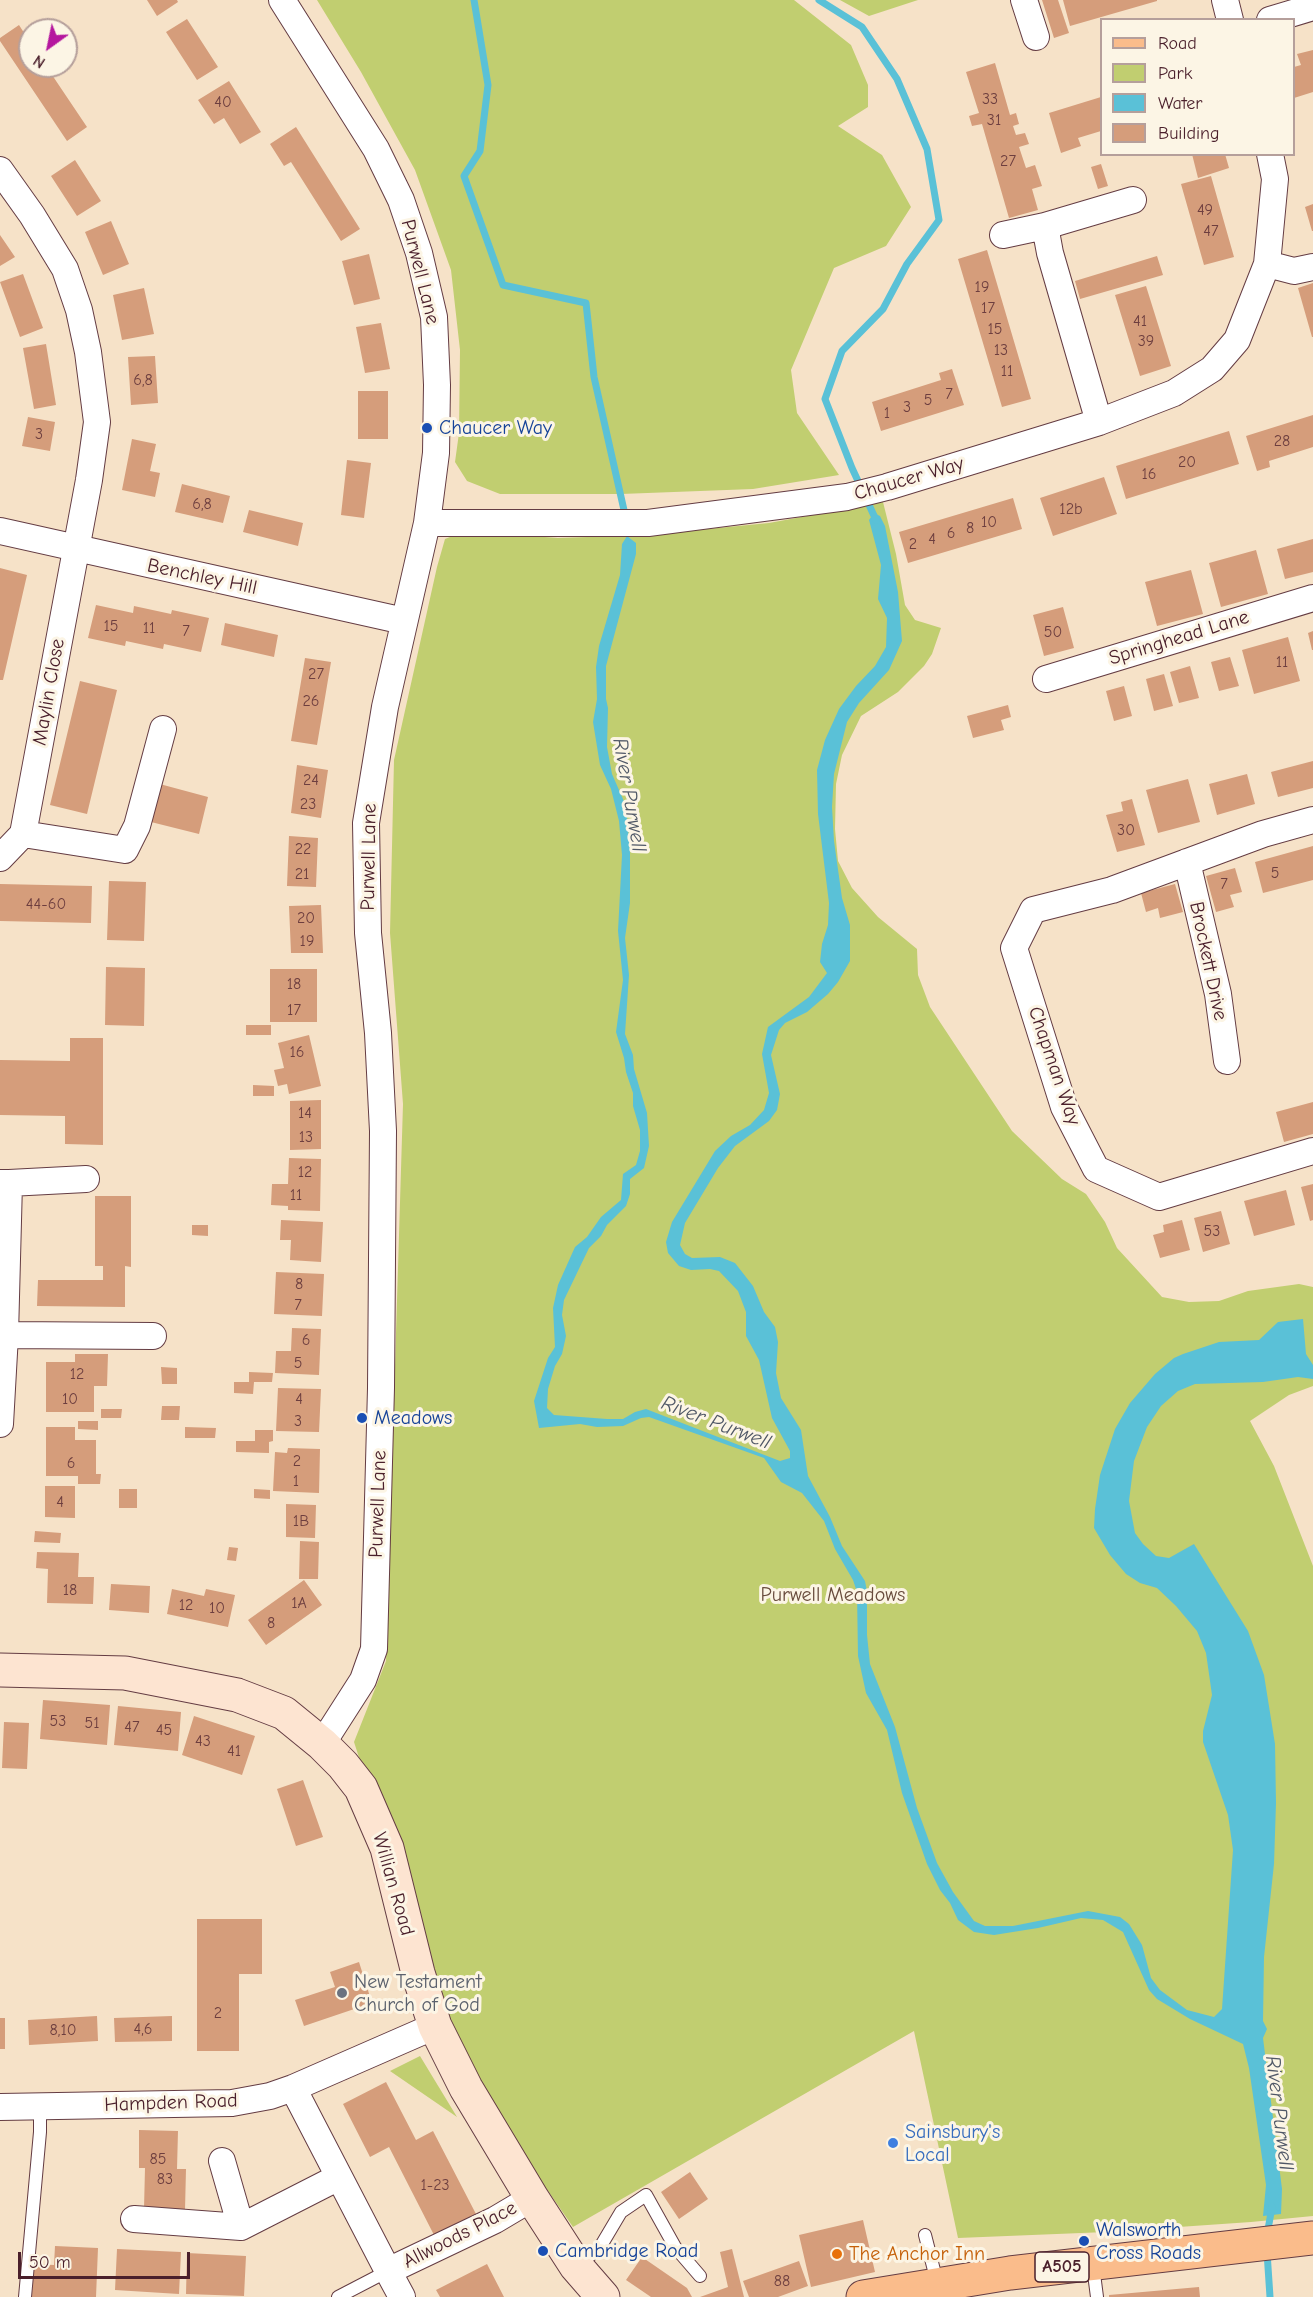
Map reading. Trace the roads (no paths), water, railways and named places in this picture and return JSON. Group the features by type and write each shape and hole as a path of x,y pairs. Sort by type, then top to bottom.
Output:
{"main road":[{"name":"A505","path":"863,2297 938,2284 1313,2238"}],"street":[{"name":"Purwell Lane","path":"282,0 376,149 401,200 419,253 434,317 438,385 436,453 427,523 385,707 366,823 368,933 378,1033 383,1131 381,1388 374,1649 363,1680 322,1744"},
{"path":"1024,0 1036,37"},
{"path":"1225,0 1230,18"},
{"path":"1277,18 1313,7"},
{"name":"Chaucer Way","path":"427,523 648,523 847,497 1099,422 1174,393 1212,369 1237,340 1266,264 1275,179 1270,156"},
{"name":"Maylin Close","path":"0,170 32,215 65,269 79,310 88,352 97,422 89,480 23,834"},
{"path":"1003,235 1045,226 1133,200"},
{"path":"1045,226 1050,253 1099,422"},
{"path":"1266,264 1294,271 1313,267"},
{"name":"Benchley Hill","path":"0,531 404,621"},
{"name":"Springhead Lane","path":"1046,679 1313,598"},
{"path":"0,858 23,834 125,850 137,826 163,729"},
{"path":"1187,862 1263,834 1313,820"},
{"name":"Chapman Way","path":"1187,862 1112,890 1033,910 1014,948 1064,1107 1096,1169 1159,1197 1313,1151"},
{"name":"Brockett Drive","path":"1187,862 1218,994 1227,1062"},
{"path":"0,1424 5,1335 4,1183 86,1179"},
{"path":"5,1335 153,1336"},
{"name":"Willian Road","path":"0,1670 125,1673 237,1695 284,1713 322,1744 361,1788 387,1848 418,1973 435,2026 466,2088 532,2198 576,2265 603,2297"},
{"name":"Hampden Road","path":"0,2107 232,2103 270,2096 435,2026"},
{"name":"Allwoods Place","path":"293,2088 402,2297"},
{"path":"222,2161 241,2227"},
{"path":"134,2219 241,2227 339,2177"},
{"name":"Allwoods Place","path":"388,2271 495,2220 532,2198"},
{"name":"Willian Road","path":"576,2265 584,2297"}],"lane":[{"path":"25,2297 40,2132 39,2107"},
{"path":"576,2265 599,2249 621,2212 646,2195 675,2247 700,2276"},
{"path":"925,2235 938,2284"},
{"path":"1092,2264 1097,2297"},
{"path":"338,2297 388,2271"}],"water":[{"path":"874,513 880,516 885,526 898,592 902,641 889,670 859,703 847,722 834,774 832,807 834,841 842,898 850,925 850,961 828,994 807,1012 785,1023 779,1030 771,1055 780,1094 777,1110 769,1121 735,1146 718,1168 685,1223 680,1245 685,1254 692,1258 720,1257 735,1263 753,1286 764,1312 775,1327 778,1342 776,1373 781,1398 801,1430 808,1476 830,1517 842,1546 865,1581 870,1664 895,1727 917,1808 937,1863 953,1892 974,1921 985,1926 1013,1926 1088,1911 1120,1917 1129,1924 1142,1945 1151,1978 1160,1990 1187,2010 1214,2017 1222,2009 1233,1850 1228,1815 1203,1742 1203,1731 1212,1695 1206,1653 1197,1631 1176,1606 1157,1588 1140,1583 1126,1574 1110,1555 1094,1528 1095,1509 1100,1475 1115,1429 1130,1403 1155,1374 1174,1358 1183,1354 1219,1342 1259,1340 1278,1322 1303,1319 1306,1354 1313,1365 1313,1379 1298,1377 1263,1382 1195,1384 1178,1391 1161,1406 1147,1427 1134,1461 1129,1501 1135,1533 1156,1556 1169,1558 1194,1544 1248,1631 1264,1675 1275,1744 1276,1803 1274,1864 1264,1957 1263,2021 1267,2029 1263,2038 1282,2189 1281,2214 1263,2216 1266,2185 1249,2068 1243,2044 1190,2019 1157,1999 1149,1990 1123,1932 1103,1920 1081,1918 994,1935 974,1932 958,1920 927,1864 902,1793 887,1730 866,1693 858,1656 857,1592 853,1580 835,1549 824,1521 802,1493 781,1482 764,1458 649,1417 623,1426 597,1427 580,1424 539,1428 534,1401 548,1358 555,1347 553,1308 558,1285 575,1247 587,1237 601,1217 621,1200 623,1174 636,1165 640,1151 640,1130 633,1106 633,1093 616,1032 623,980 618,931 622,855 619,821 611,789 600,765 593,722 597,699 596,667 599,646 620,575 622,544 627,536 636,543 636,554 606,666 607,747 612,774 626,806 630,850 630,903 625,938 629,975 625,1034 633,1055 634,1069 647,1113 649,1146 644,1168 630,1179 630,1194 626,1206 589,1248 564,1300 562,1315 566,1336 562,1354 555,1366 548,1389 547,1408 554,1415 607,1419 623,1419 646,1409 780,1461 790,1458 790,1451 772,1418 759,1360 746,1336 746,1312 738,1291 719,1271 691,1270 679,1266 668,1253 666,1242 672,1222 715,1151 731,1136 750,1125 764,1110 769,1093 762,1054 768,1027 809,997 827,973 820,962 822,944 828,925 829,903 818,814 817,770 825,740 839,709 875,666 886,647 887,618 878,599 881,565 869,520"}],"waterway":[{"name":"River Purwell","path":"474,0 488,85 480,151 464,176 503,285 586,303 594,377 626,519"},
{"name":"River Purwell","path":"819,0 862,27 897,79 927,149 939,220 907,264 883,309 842,351 825,399 852,468 876,520"},
{"name":"River Purwell","path":"1267,2235 1272,2207"},
{"name":"River Purwell","path":"1267,2252 1270,2297"}],"place":[{"name":"Chaucer Way","path":"427,428"},
{"name":"Meadows","path":"362,1418"},
{"name":"New Testament Church of God","path":"342,1993"},
{"name":"Sainsbury's Local","path":"893,2143"},
{"name":"Walsworth Cross Roads","path":"1084,2241"},
{"name":"Cambridge Road","path":"543,2251"},
{"name":"The Anchor Inn","path":"837,2254"}],"park label":[{"name":"Purwell Meadows","path":"833,1595"}]}
